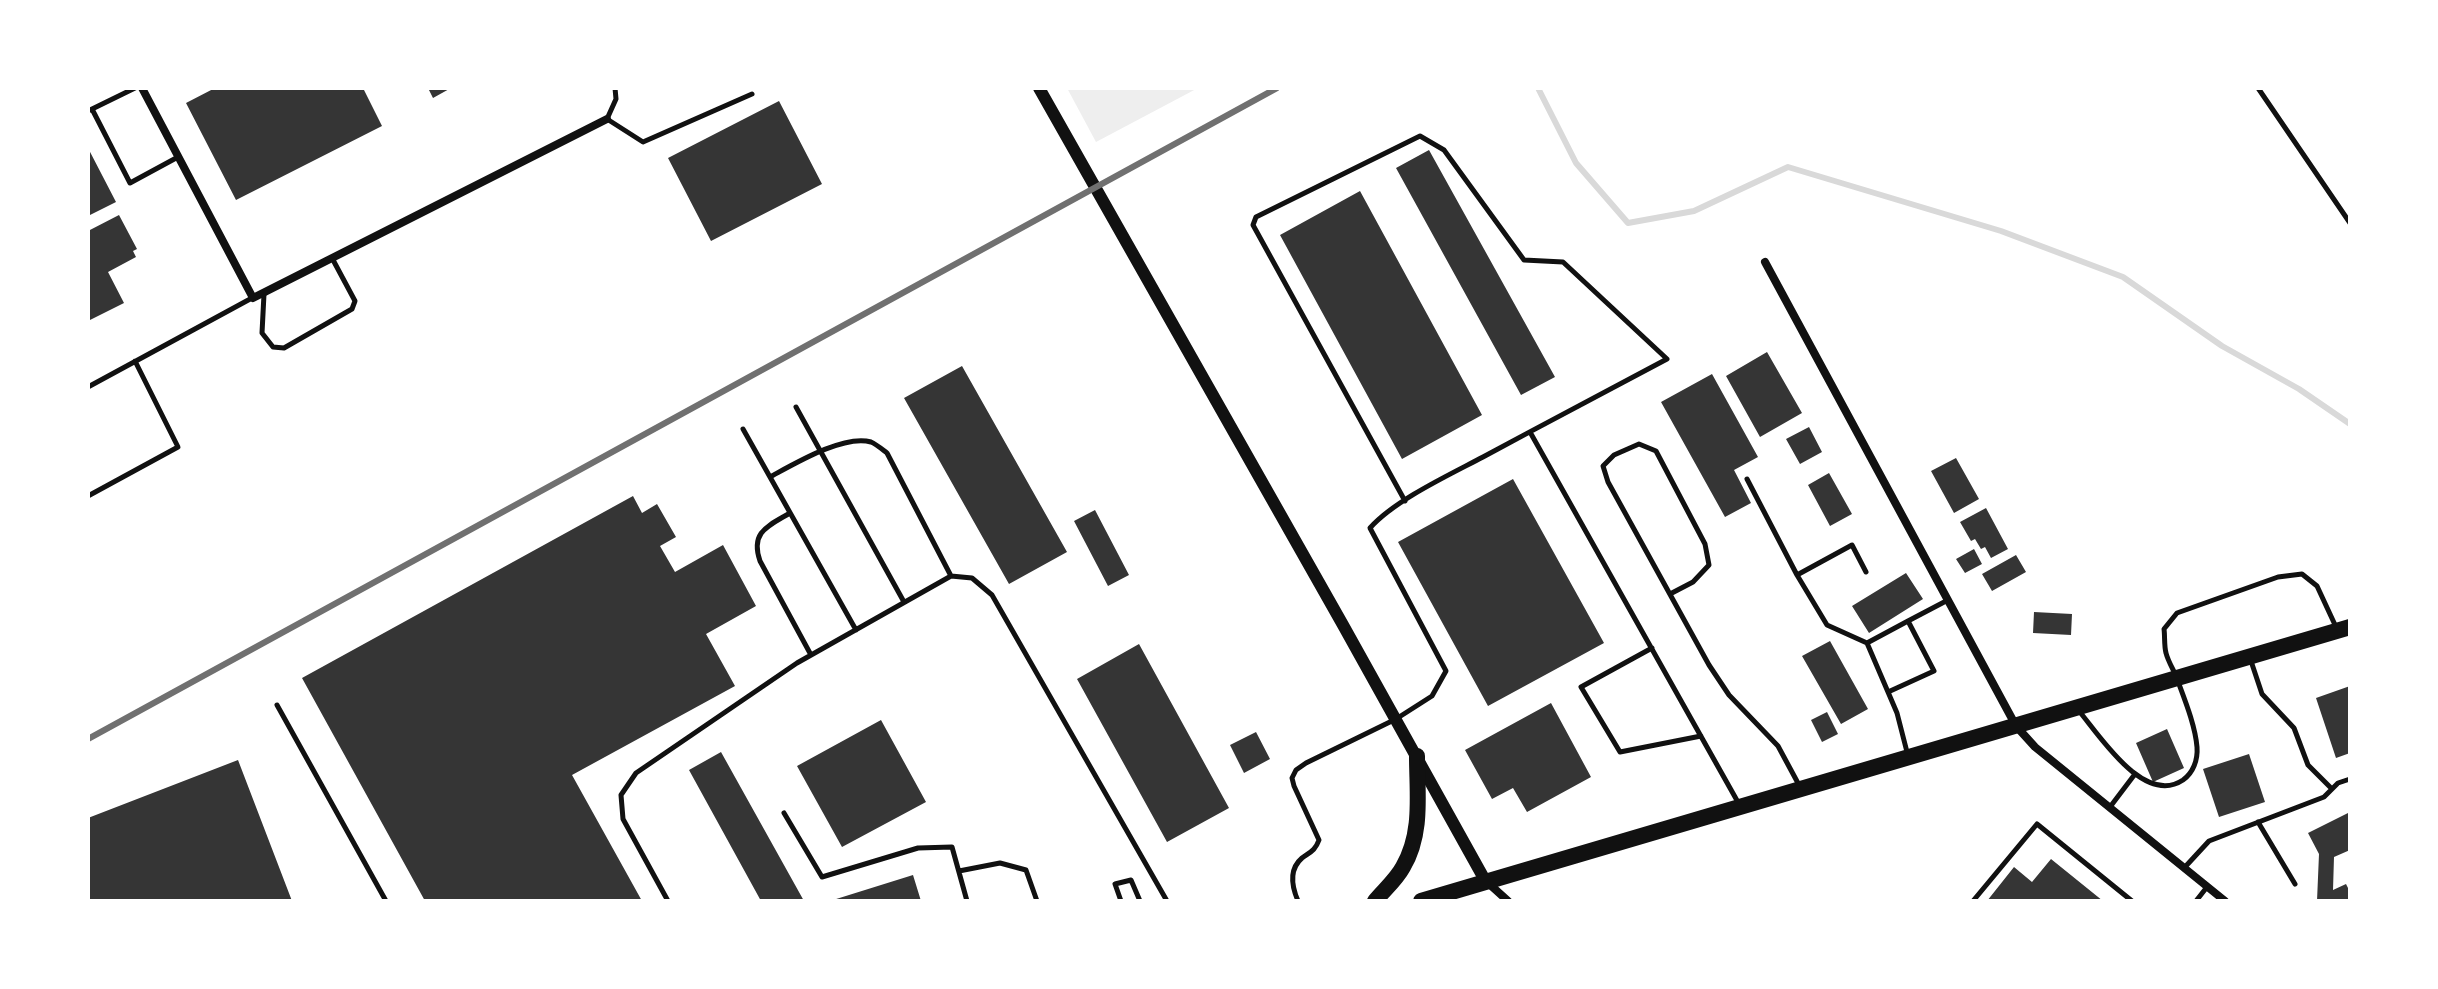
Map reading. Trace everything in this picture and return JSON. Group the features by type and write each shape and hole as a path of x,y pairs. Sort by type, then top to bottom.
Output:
{"main road":[{"path":"1421,901 2343,628"},
{"path":"1375,901 1404,867 1415,839 1417,756"}],"street":[{"path":"142,88 253,298 607,119"},
{"path":"1041,93 1486,882 1508,901"},
{"path":"1765,262 2016,726 2035,747 2225,901"}],"lane":[{"path":"135,88 90,110 130,183 178,157"},
{"path":"615,88 616,99 607,119 643,142 752,94"},
{"path":"2258,88 2350,223"},
{"path":"1298,901 1292,886 1295,867 1316,848 1319,840 1294,786 1292,778 1296,770 1396,719 1432,696 1446,671 1370,528 1380,516 1405,501 1667,359 1563,262 1524,260 1444,150 1420,136 1256,217 1253,225 1405,501"},
{"path":"264,293 262,333 273,347 284,348 352,309 355,301 332,258"},
{"path":"88,387 253,298"},
{"path":"88,496 178,447 135,361"},
{"path":"796,407 904,602"},
{"path":"743,429 856,630"},
{"path":"1530,432 1741,807"},
{"path":"770,477 820,451 847,443 871,442 887,453 951,576"},
{"path":"1670,594 1693,582 1709,565 1705,544 1656,451 1639,444 1614,455 1603,466 1608,482 1670,594 1729,695 1778,746 1802,789"},
{"path":"1747,479 1827,625 1867,643 1897,713 1909,757"},
{"path":"790,513 768,526 758,537 756,549 811,655"},
{"path":"1797,575 1852,545 1866,572"},
{"path":"2076,707 2135,774 2153,785 2173,784 2186,777 2194,766 2196,756 2192,725 2166,653 2164,629 2177,613 2278,577 2302,574 2317,586 2343,628"},
{"path":"668,901 623,819 621,795 636,773 811,655 951,576 972,578 992,595 1167,901"},
{"path":"1867,643 1948,600"},
{"path":"1888,692 1934,671 1908,621"},
{"path":"1652,648 1581,687 1620,752 1701,736"},
{"path":"2249,656 2262,694 2294,728 2308,765 2332,789"},
{"path":"277,705 386,901"},
{"path":"2109,808 2135,774"},
{"path":"2184,868 2209,841 2324,797 2338,783 2350,779"},
{"path":"784,813 822,877 918,848 952,847 967,901"},
{"path":"2258,822 2295,884"},
{"path":"1973,901 2037,824 2132,901"},
{"path":"959,871 1000,863 1026,870 1037,901"},
{"path":"1121,901 1115,884 1131,880 1140,901"},
{"path":"2196,901 2207,887"}],"shaded area":[{"path":"1067,88 1198,88 1096,142"}],"building":[{"path":"215,88 363,88 382,126 236,200 186,103"},
{"path":"428,88 451,88 433,98"},
{"path":"779,101 822,184 711,241 668,158"},
{"path":"88,148 116,202 88,216"},
{"path":"1429,150 1555,377 1521,395 1396,168"},
{"path":"1360,191 1482,415 1402,459 1280,235"},
{"path":"119,215 137,249 133,251 136,257 108,272 124,303 88,321 88,231"},
{"path":"1767,352 1802,413 1760,437 1726,376"},
{"path":"962,366 1067,552 1009,584 904,398"},
{"path":"1712,374 1758,457 1734,470 1751,503 1725,517 1661,402"},
{"path":"1809,427 1822,452 1800,464 1786,439"},
{"path":"1956,458 1979,499 1954,513 1931,471"},
{"path":"1829,473 1852,514 1830,526 1808,485"},
{"path":"1513,479 1604,643 1488,706 1398,542"},
{"path":"633,496 642,513 657,504 676,537 660,546 675,572 723,545 756,606 706,634 735,686 572,775 642,901 425,901 302,678"},
{"path":"1986,508 2008,549 1991,558 1985,547 1981,549 1975,539 1971,541 1960,522"},
{"path":"1095,510 1129,575 1108,586 1074,521"},
{"path":"1974,549 1982,564 1965,573 1956,559"},
{"path":"2016,555 2026,572 1992,591 1982,574"},
{"path":"1906,573 1923,599 1869,633 1852,606"},
{"path":"2034,612 2072,614 2071,635 2033,633"},
{"path":"1830,641 1868,709 1841,724 1802,656"},
{"path":"1139,644 1229,808 1167,842 1077,679"},
{"path":"2350,686 2350,753 2336,758 2316,698"},
{"path":"1551,703 1591,777 1527,812 1513,788 1492,799 1465,750"},
{"path":"1827,712 1838,734 1822,742 1811,720"},
{"path":"881,720 926,802 842,847 797,766"},
{"path":"2167,729 2184,768 2153,782 2136,743"},
{"path":"1256,732 1270,759 1244,773 1230,745"},
{"path":"721,752 804,901 761,901 689,770"},
{"path":"2249,754 2265,802 2219,817 2203,769"},
{"path":"238,760 292,901 88,901 88,818"},
{"path":"2350,812 2350,850 2334,857 2333,890 2346,884 2350,901 2317,901 2319,854 2308,833"},
{"path":"2051,859 2103,901 1987,901 2014,867 2032,882"},
{"path":"913,875 921,901 833,901 833,900"}],"waterway":[{"path":"1538,88 1576,163 1628,223 1694,211 1788,167 2001,231 2123,277 2222,346 2299,389 2350,424"}],"railway":[{"path":"88,739 1277,88"}]}
